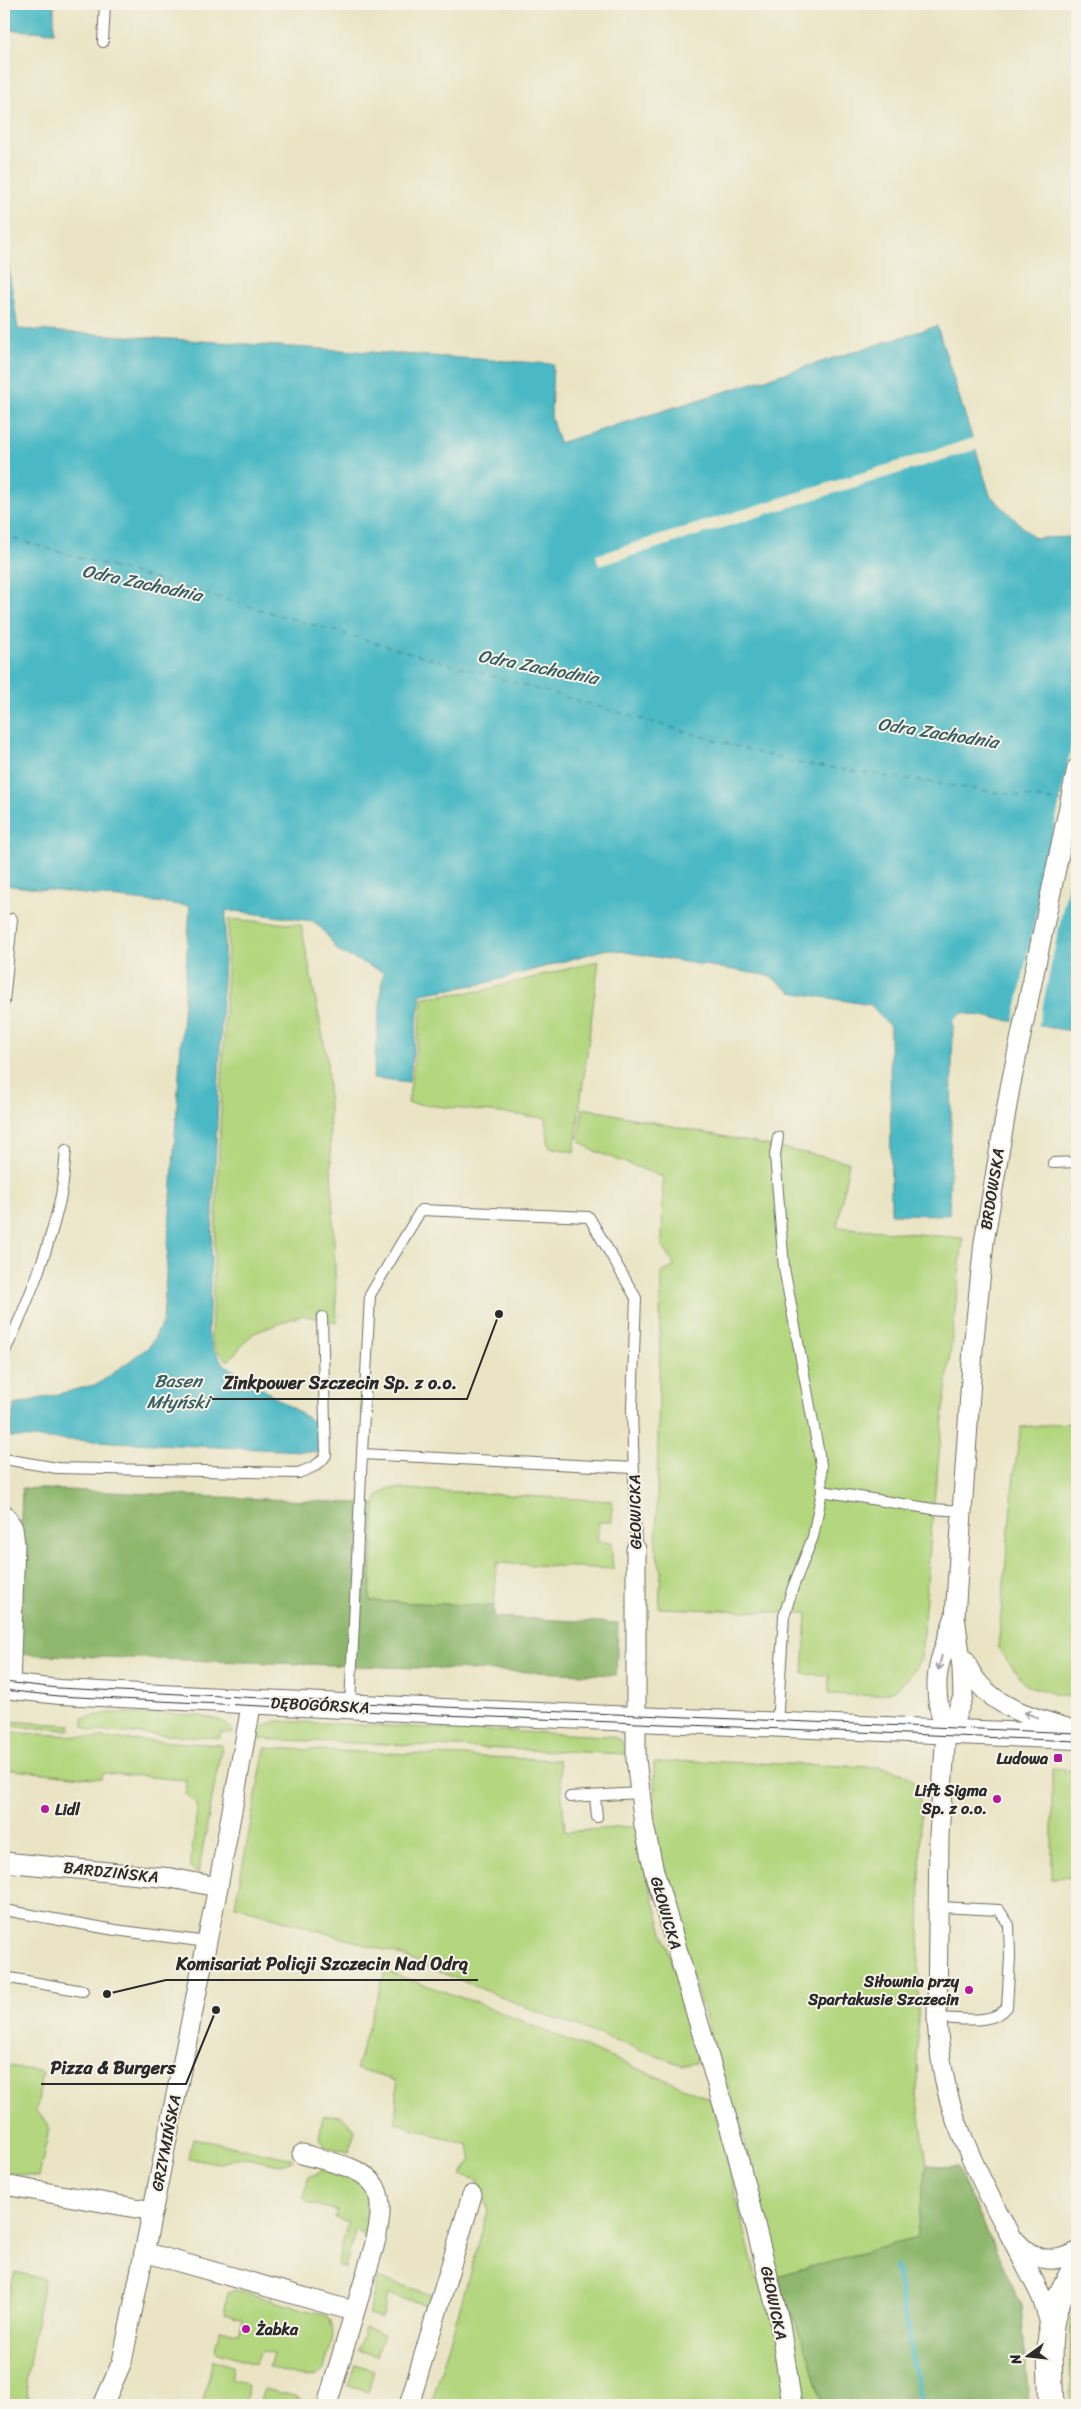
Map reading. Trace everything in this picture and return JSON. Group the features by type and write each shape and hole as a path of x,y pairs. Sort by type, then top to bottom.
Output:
{"street":[{"name":"BRDOWSKA","path":"946,1732 955,1718 963,1697 963,1679 955,1617 975,1327 982,1262 998,1152 1016,1056 1077,768"},
{"path":"4,1514 13,1528 15,1544 6,1687"},
{"name":"GŁOWICKA","path":"636,1549 636,1719 639,1793 654,1871 736,2149 768,2271 780,2324 792,2405"},
{"name":"BRDOWSKA","path":"946,1732 938,1708 935,1689 942,1654 955,1617"},
{"name":"BRDOWSKA","path":"959,1644 970,1673 989,1695 1010,1708 1077,1731"},
{"name":"DĘBOGÓRSKA","path":"6,1687 60,1692 636,1719"},
{"name":"GRZYMIŃSKA","path":"103,2405 122,2362 218,1887 252,1701"},
{"path":"636,1719 1077,1737"},
{"path":"946,1732 939,1835 937,2018 942,2057 957,2124 979,2174 1042,2298 1051,2328 1051,2405"},
{"name":"BARDZIŃSKA","path":"4,1862 163,1877 218,1887"},
{"path":"302,2154 349,2166 361,2172 378,2191 382,2207 380,2221 327,2405"},
{"path":"4,2185 153,2211"},
{"path":"409,2405 472,2195"},
{"path":"1010,2233 1024,2249 1039,2258 1056,2259 1077,2252"},
{"path":"144,2252 353,2311"},
{"path":"1051,2328 1058,2302 1077,2264"},
{"path":"1052,2372 1055,2405"}],"lane":[{"path":"103,42 105,4"},
{"path":"4,1002 12,919"},
{"path":"777,1724 784,1616 793,1587 813,1537 822,1491 821,1465 784,1268 775,1154 778,1137"},
{"path":"4,1353 37,1273 54,1223 60,1198 66,1150"},
{"path":"1053,1162 1077,1162"},
{"name":"GŁOWICKA","path":"362,1454 370,1295 421,1210 589,1217 636,1298 632,1408 636,1549"},
{"path":"4,1459 75,1468 298,1473 310,1469 322,1462 326,1456 322,1317"},
{"path":"350,1706 362,1454 634,1468"},
{"path":"822,1491 933,1509 962,1511"},
{"path":"570,1797 639,1793"},
{"path":"595,1796 597,1817"},
{"path":"937,2018 992,2018 1002,2014 1007,2008 1010,1956 1009,1925 999,1910 939,1908"},
{"path":"4,1910 115,1930 207,1942"},
{"path":"4,1977 83,1991"}],"green space":[{"path":"229,919 301,925 327,1058 337,1323 302,1315 254,1333 228,1361 215,1349 211,1335"},
{"path":"599,961 574,1152 549,1147 546,1118 408,1103 424,997 480,991"},
{"path":"583,1108 849,1162 837,1227 963,1238 933,1509 921,1657 903,1683 894,1690 872,1695 829,1694 829,1675 803,1674 807,1613 659,1608 661,1572 656,1549 661,1273 675,1266 662,1245 663,1177 592,1150 578,1139"},
{"path":"1077,1422 1077,1697 1061,1696 1026,1685 998,1648 1014,1474 1021,1427"},
{"path":"22,1488 375,1504 370,1601 494,1606 494,1617 618,1623 616,1675 16,1654"},
{"path":"389,1488 612,1501 612,1522 599,1522 597,1541 611,1543 613,1569 497,1563 494,1606 370,1601 375,1504 379,1495"},
{"path":"111,1713 209,1717 224,1722 234,1733 220,1733 220,1738 91,1731 83,1726 83,1718"},
{"path":"4,1721 71,1725 70,1730 4,1726"},
{"path":"278,1721 610,1736 622,1742 630,1754 256,1739 264,1727"},
{"path":"4,1732 222,1745 198,1874 190,1868 197,1810 195,1802 185,1794 186,1780 103,1773 102,1779 4,1769"},
{"path":"265,1748 559,1760 565,1832 635,1826 653,1898 698,2051 696,2063 682,2065 538,2012 394,1953 235,1906"},
{"path":"690,1761 879,1767 904,1774 914,1782 917,1788 921,1807 917,2095 927,2165 917,2238 776,2276 745,2143 678,1932 655,1839 654,1763"},
{"path":"1052,1769 1077,1771 1077,1877 1052,1878"},
{"path":"385,1971 477,2003 712,2099 757,2281 776,2276 809,2357 822,2405 431,2405 488,2211 478,2180 461,2175 472,2159 468,2145 396,2123 397,2081 356,2069"},
{"path":"9,2066 43,2072 36,2112 48,2123 49,2129 39,2177 4,2172 4,2084"},
{"path":"323,2116 343,2116 355,2130 349,2152 326,2147 319,2138"},
{"path":"193,2138 293,2159 291,2162 279,2165 242,2157 220,2163 189,2159"},
{"path":"927,2165 957,2167 1021,2304 1029,2405 822,2405 809,2357 776,2276 916,2238"},
{"path":"323,2166 353,2176 367,2189 374,2211 367,2240 356,2229 345,2268 337,2265 348,2222 335,2218 337,2211 308,2203 303,2198 308,2177 321,2172"},
{"path":"15,2272 44,2279 26,2380 28,2397 75,2405 4,2405 4,2312"},
{"path":"378,2278 439,2297 431,2306 388,2295 382,2319 368,2315"},
{"path":"235,2290 328,2316 333,2329 333,2335 324,2369 319,2374 312,2376 298,2376 269,2367 273,2354 260,2351 255,2364 218,2353 215,2349 220,2329 239,2333 243,2319 224,2313 228,2293"},
{"path":"1077,2306 1077,2405 1070,2405 1071,2319"},
{"path":"365,2328 384,2334 377,2356 358,2350"},
{"path":"213,2360 233,2366 230,2379 246,2385 245,2403 252,2405 202,2405"},
{"path":"355,2364 374,2370 368,2392 348,2386"},
{"path":"264,2389 295,2396 308,2405 258,2405"}],"water":[{"path":"4,4 54,4 54,32 4,30"},
{"path":"4,238 18,329 553,364 551,417 559,443 937,326 990,495 1034,538 1077,537 1077,1032 963,1013 953,1020 949,1215 891,1214 890,1027 871,1005 791,992 770,976 607,949 486,983 421,994 409,1082 373,1078 383,972 339,952 323,930 313,921 226,910 208,1333 213,1349 224,1364 320,1426 321,1452 10,1437 14,1405 98,1384 150,1346 163,1321 190,906 4,885"}],"pier":[{"path":"974,438 978,449 599,566 596,555"},
{"path":"1077,719 1077,840 1038,1028 1013,1024"}],"waterway":[{"path":"896,2266 921,2405"}],"ferry route":[{"path":"4,536 791,762 1062,802"}],"tram line":[{"path":"4,1682 58,1688 444,1707 1077,1733"},
{"path":"4,1690 58,1696 443,1715 1077,1741"}],"place":[{"name":"Zinkpower Szczecin Sp. z o.o.","path":"499,1314"},
{"name":"Ludowa","path":"1058,1758"},
{"name":"Lift Sigma Sp. z o.o.","path":"997,1799"},
{"name":"Lidl","path":"45,1809"},
{"name":"Siłownia przy Spartakusie Szczecin","path":"969,1990"},
{"name":"Komisariat Policji Szczecin Nad Odrą","path":"107,1994"},
{"name":"Pizza & Burgers","path":"216,2010"},
{"name":"Żabka","path":"246,2329"}],"water label":[{"name":"Odra Zachodnia","path":"142,583"},
{"name":"Odra Zachodnia","path":"538,667"},
{"name":"Odra Zachodnia","path":"938,733"},
{"name":"Basen Młyński","path":"178,1391"}]}
